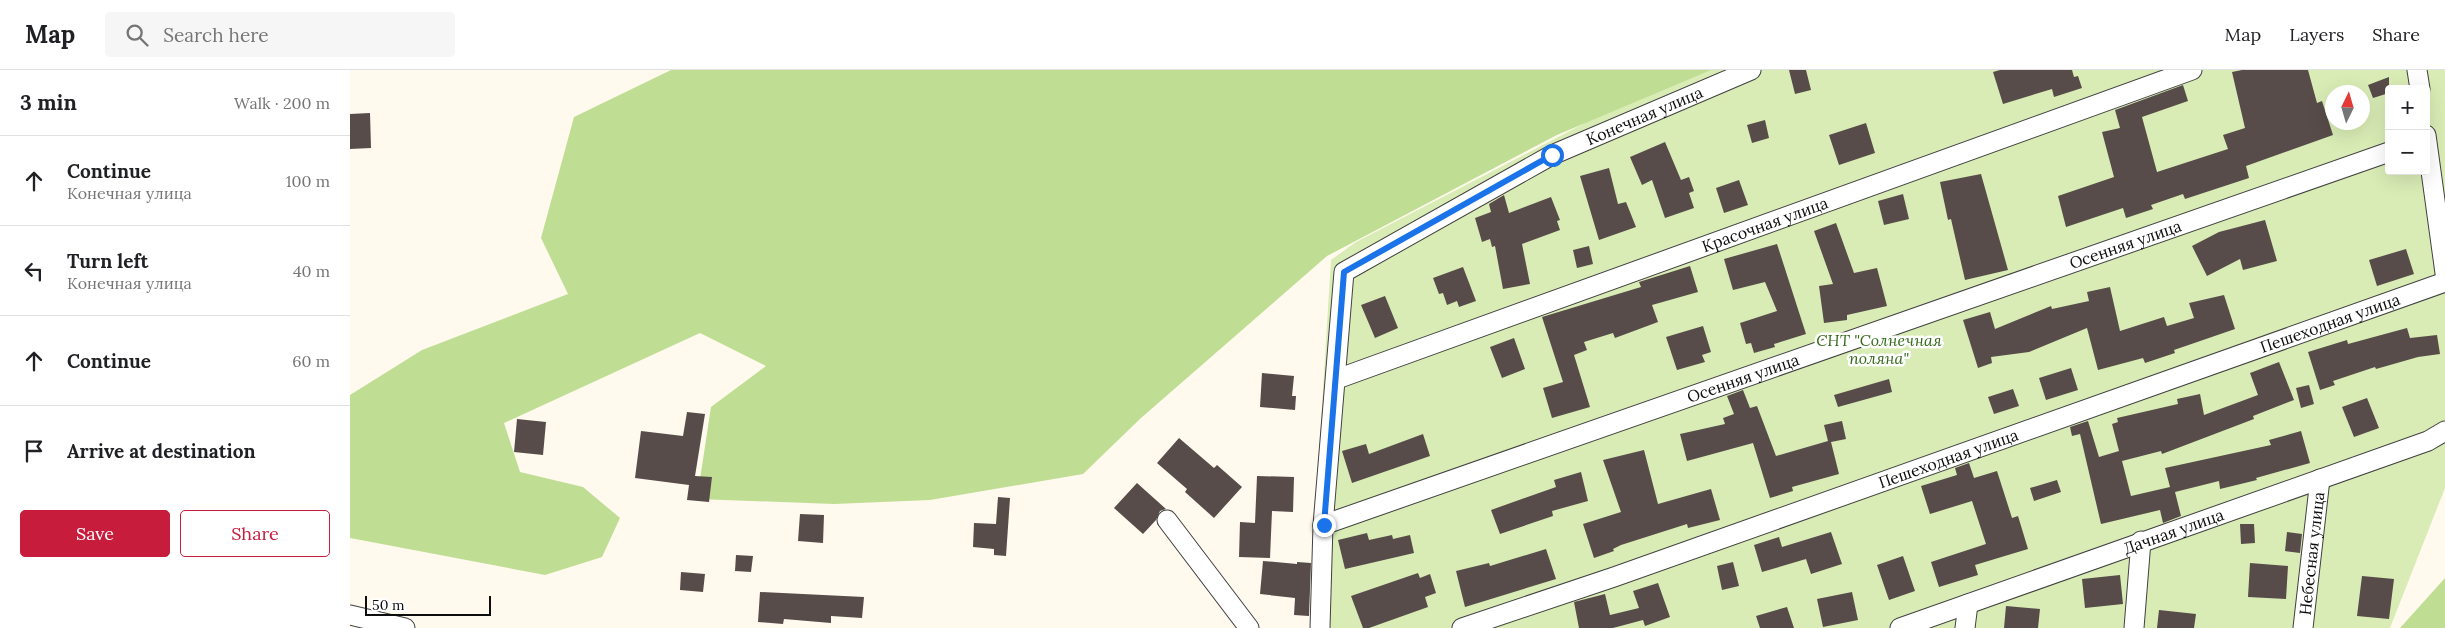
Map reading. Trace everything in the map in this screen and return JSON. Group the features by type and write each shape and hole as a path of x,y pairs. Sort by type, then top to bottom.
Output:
{"street":[{"name":"Конечная улица","path":"1337,379 1344,272 1552,155 1751,70"},
{"name":"Красочная улица","path":"1337,379 2192,70"},
{"path":"2417,70 2419,85"},
{"name":"Осенняя улица","path":"1324,525 2385,153"},
{"path":"2430,170 2441,281"},
{"name":"Пешеходная улица","path":"1462,628 1624,574 2441,281"},
{"path":"1320,628 1324,525 1337,379"},
{"name":"Дачная улица","path":"1900,628 2141,541 2428,441 2445,431"},
{"name":"Небесная улица","path":"2303,628 2320,479"},
{"path":"1167,520 1250,628"},
{"path":"2134,628 2141,541"},
{"path":"1965,628 1968,604"},
{"path":"350,615 405,628"}],"green space":[{"path":"671,70 1711,70 1557,135 1327,256 1141,418 1083,474 930,500 834,504 697,499 711,407 766,366 700,333 504,423 520,472 583,487 620,518 602,557 545,575 350,538 350,395 422,350 568,294 541,238 574,117"},
{"name":"СНТ \"Солнечная поляна\"","path":"1708,70 2445,70 2445,488 2390,628 1314,628 1316,503 1331,260 1356,242 1612,109"},
{"path":"2445,578 2445,628 2400,628"}],"building":[{"path":"1789,70 1806,70 1811,90 1795,94"},
{"path":"2000,70 2072,70 2074,77 2078,76 2082,88 2054,97 2052,89 2003,104 1993,72"},
{"path":"2242,70 2308,70 2317,103 2322,101 2325,110 2325,130 2331,130 2333,135 2246,166 2249,178 2185,199 2183,194 2151,205 2153,209 2126,218 2123,208 2066,227 2058,196 2114,177 2102,132 2120,128 2115,110 2183,85 2188,101 2142,117 2157,172 2228,149 2223,135 2245,128 2232,72"},
{"path":"2389,77 2389,85 2385,85 2385,94 2373,98 2370,85 2368,85"},
{"path":"370,113 371,148 350,149 350,114"},
{"path":"1765,120 1769,138 1752,143 1747,125"},
{"path":"1866,123 1875,153 1839,165 1829,135"},
{"path":"1665,142 1681,180 1689,177 1694,191 1689,193 1694,208 1665,218 1652,180 1642,185 1630,157"},
{"path":"1609,168 1618,204 1626,202 1636,227 1599,240 1580,176"},
{"path":"1981,174 2008,270 1965,280 1951,219 1948,220 1940,182"},
{"path":"1739,180 1748,205 1724,213 1716,188"},
{"path":"1903,194 1909,219 1884,225 1878,201"},
{"path":"1504,195 1509,213 1551,197 1560,220 1557,221 1560,230 1522,244 1530,284 1503,289 1495,246 1492,247 1490,239 1482,242 1475,218 1491,212 1489,204"},
{"path":"2265,220 2277,261 2243,270 2240,259 2207,276 2192,246 2219,232"},
{"path":"1836,223 1854,273 1877,268 1887,306 1847,315 1847,320 1824,323 1819,286 1833,284 1814,231"},
{"path":"1777,244 1806,334 1774,344 1775,347 1754,353 1751,343 1746,344 1740,323 1777,311 1765,282 1733,290 1724,259"},
{"path":"1589,246 1593,264 1577,268 1573,250"},
{"path":"2406,249 2414,274 2377,286 2369,260"},
{"path":"1690,266 1698,292 1652,305 1658,322 1615,338 1613,333 1584,342 1587,350 1574,355 1590,407 1552,418 1543,388 1563,382 1542,317 1641,287 1639,282"},
{"path":"1463,267 1476,301 1459,307 1457,301 1447,305 1443,293 1439,294 1433,278"},
{"path":"2110,287 2120,331 2164,317 2167,326 2194,318 2189,303 2224,295 2235,329 2174,350 2175,353 2145,363 2143,358 2098,370 2087,328 2029,352 1991,357 1992,363 1978,368 1963,320 1990,312 1995,329 2051,306 2052,309 2089,301 2087,292"},
{"path":"1385,296 1398,328 1375,338 1361,305"},
{"path":"1703,326 1711,352 1702,355 1705,362 1677,370 1666,337"},
{"path":"2407,328 2410,338 2437,335 2440,354 2418,357 2376,369 2375,367 2333,381 2335,385 2320,390 2308,352 2347,340 2348,344"},
{"path":"1514,338 1525,369 1502,378 1490,347"},
{"path":"2279,362 2294,400 2253,416 2254,419 2162,454 2161,451 2122,461 2131,496 2170,487 2165,468 2271,445 2269,440 2301,431 2310,463 2256,478 2257,480 2220,489 2219,481 2175,492 2181,516 2163,523 2160,510 2101,524 2080,434 2072,436 2070,427 2088,421 2099,457 2119,451 2112,424 2118,422 2117,418 2178,404 2177,399 2200,394 2204,415 2258,395 2250,373"},
{"path":"2071,368 2078,390 2046,400 2039,378"},
{"path":"1262,373 1294,376 1292,396 1296,396 1295,410 1260,407"},
{"path":"1889,379 1892,392 1838,407 1834,395"},
{"path":"2309,385 2314,404 2301,408 2296,388"},
{"path":"2013,389 2019,406 1994,414 1988,397"},
{"path":"1743,390 1750,408 1757,406 1776,456 1828,441 1824,425 1842,421 1846,439 1831,442 1839,474 1792,487 1793,491 1770,498 1753,443 1687,461 1680,434 1725,424 1723,418 1734,414 1727,396"},
{"path":"2367,398 2379,428 2354,437 2342,407"},
{"path":"687,412 705,414 695,476 712,477 709,502 687,500 689,485 635,478 641,431 683,436"},
{"path":"517,419 546,422 543,455 514,452"},
{"path":"1423,434 1430,456 1352,483 1342,451 1366,444 1369,454"},
{"path":"1179,438 1214,468 1217,465 1242,487 1214,518 1185,492 1187,489 1157,463"},
{"path":"1644,450 1658,504 1711,489 1720,520 1688,528 1687,524 1621,545 1613,549 1614,551 1594,558 1583,524 1621,512 1603,460"},
{"path":"1969,463 1974,478 1997,471 2012,518 2018,516 2028,549 1975,565 1978,575 1939,587 1931,562 1986,544 1972,501 1930,514 1921,486 1957,475 1955,468"},
{"path":"1581,472 1588,501 1552,511 1553,516 1500,534 1491,510 1556,487 1554,480"},
{"path":"1257,476 1294,477 1293,512 1272,511 1270,558 1239,557 1240,522 1255,523"},
{"path":"2057,480 2061,492 2034,501 2030,488"},
{"path":"1137,483 1166,509 1160,511 1156,520 1143,534 1114,508"},
{"path":"998,497 1010,498 1006,556 994,555 994,549 973,547 974,523 996,524"},
{"path":"800,514 824,515 823,543 798,541"},
{"path":"2240,524 2254,524 2255,543 2241,544"},
{"path":"1831,532 1842,564 1811,574 1806,559 1762,572 1754,545 1779,537 1782,547"},
{"path":"2287,532 2302,534 2300,553 2285,551"},
{"path":"1367,533 1369,540 1392,535 1393,539 1410,535 1414,553 1345,569 1338,540"},
{"path":"1546,549 1556,579 1465,607 1456,571 1489,563 1490,566"},
{"path":"736,555 753,556 751,572 735,571"},
{"path":"1903,556 1915,591 1889,600 1877,565"},
{"path":"1263,561 1297,564 1297,562 1311,563 1309,616 1294,615 1295,598 1260,594"},
{"path":"1733,562 1739,586 1722,590 1717,566"},
{"path":"2250,563 2288,566 2286,599 2248,597"},
{"path":"681,572 705,574 703,592 680,590"},
{"path":"1418,573 1420,578 1430,574 1436,593 1425,597 1428,607 1369,628 1363,628 1351,596"},
{"path":"2120,575 2123,604 2085,608 2082,579"},
{"path":"2362,576 2394,579 2389,619 2357,616"},
{"path":"1658,583 1670,617 1645,626 1643,620 1613,628 1579,628 1574,602 1605,594 1610,615 1639,608 1633,591"},
{"path":"760,592 864,597 862,618 831,616 831,623 784,619 783,624 758,622"},
{"path":"1852,592 1858,620 1823,627 1817,599"},
{"path":"2006,606 2040,609 2038,628 2004,628"},
{"path":"1787,607 1794,628 1760,628 1756,616"},
{"path":"2159,610 2196,614 2194,628 2157,628"}],"route":[{"path":"1324,525 1344,272 1552,155"}]}
